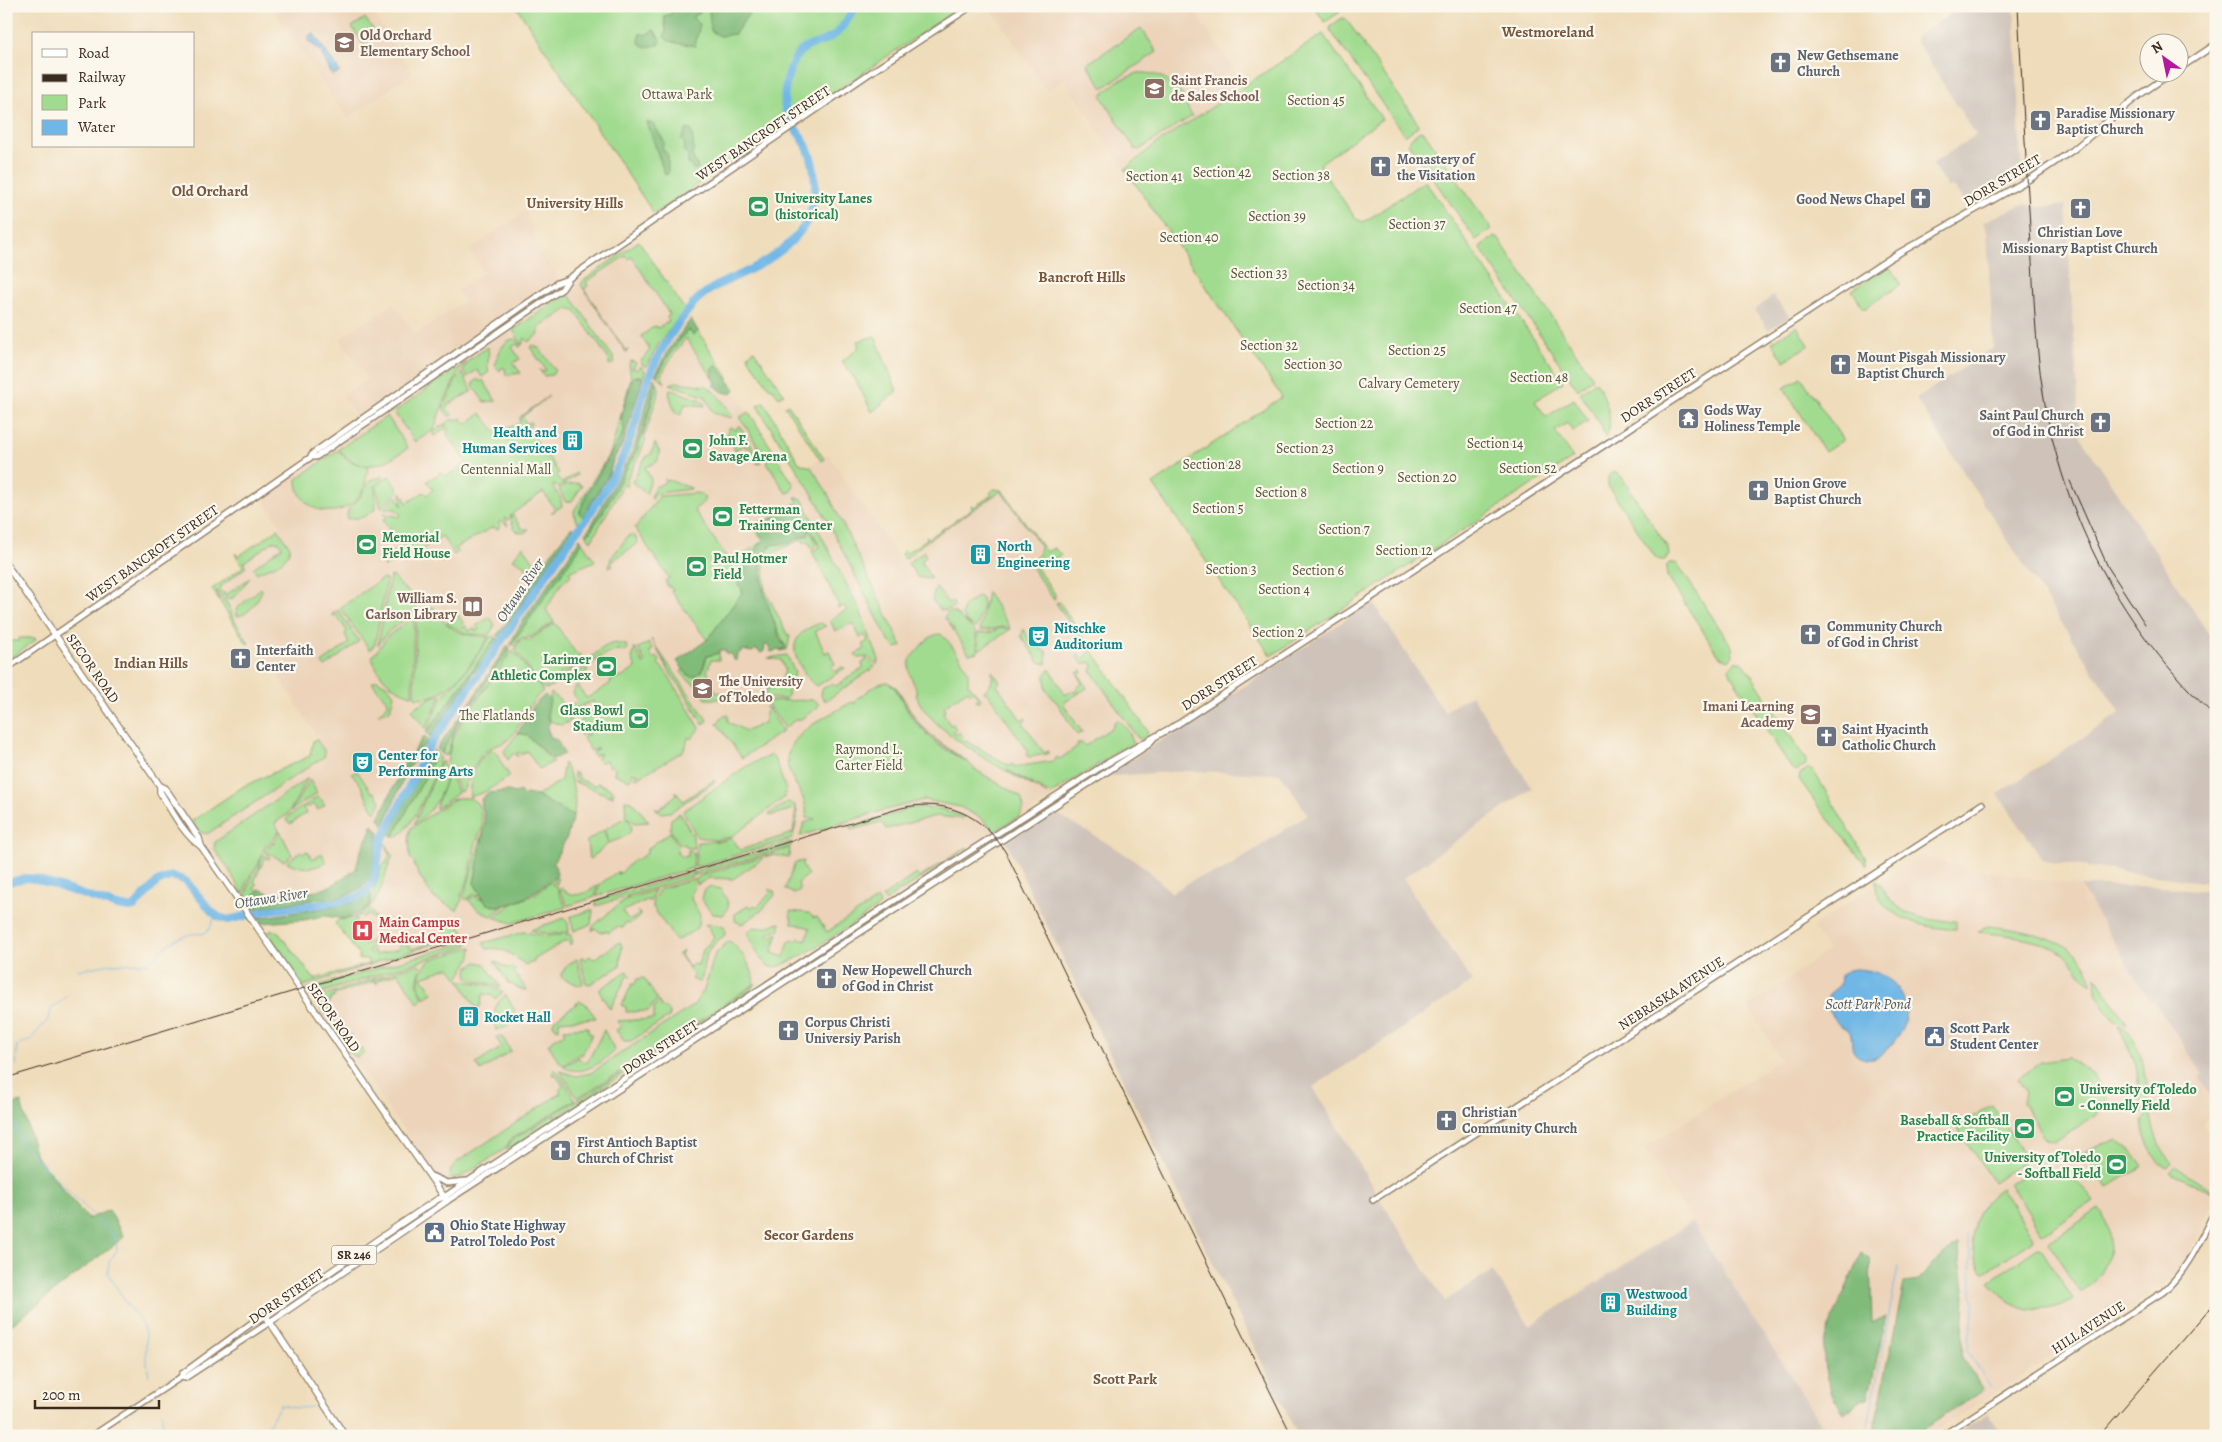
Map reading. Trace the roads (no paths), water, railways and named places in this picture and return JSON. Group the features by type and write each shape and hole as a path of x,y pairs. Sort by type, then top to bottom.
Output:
{"main road":[{"name":"WEST BANCROFT STREET","path":"6,669 557,283 568,279 972,6"},
{"path":"2190,61 2216,44"},
{"name":"DORR STREET","path":"181,1377 185,1378 270,1322 445,1199 669,1048 901,896 1120,756 1154,738 1892,257 2033,177 2073,150 2138,96 2158,82"},
{"name":"WEST BANCROFT STREET","path":"311,457 316,457 322,453 562,289 568,279"},
{"name":"SECOR ROAD","path":"6,564 160,786 165,788 243,908 445,1199"},
{"name":"DORR STREET","path":"92,1436 181,1377 182,1374 233,1336 266,1316 438,1199 445,1199 469,1180 639,1075 1086,786 1148,745 1154,738"},
{"path":"1103,774 1121,760 1120,756"},
{"name":"NEBRASKA AVENUE","path":"1373,1200 1982,804"},
{"path":"868,926 902,900 901,896"},
{"path":"639,1075 638,1071 669,1048"},
{"path":"428,1175 447,1183 469,1180"},
{"name":"HILL AVENUE","path":"1942,1436 2163,1292 2179,1277 2193,1256 2216,1209"},
{"path":"266,1316 345,1436"}],"water":[{"path":"313,33 340,72 332,75 320,50 308,41 309,36"},
{"name":"Scott Park Pond","path":"1848,970 1872,971 1885,977 1895,985 1902,995 1905,1006 1905,1019 1900,1032 1886,1051 1874,1059 1866,1059 1855,1053 1852,1049 1849,1031 1833,1018 1828,1004 1829,994 1840,985 1841,975"}],"waterway":[{"name":"Ottawa River","path":"6,883 25,878 36,879 117,906 129,908 134,907 157,882 172,876 186,881 212,912 228,920 271,910 341,902 357,897 367,891 373,883 382,840 429,747 589,515 613,477 626,451 653,367 674,329 694,303 703,295 756,267 776,254 794,238 808,219 815,192 814,172 806,145 786,113 784,101 786,82 792,65 800,52 833,36 846,22 856,6"},
{"path":"78,970 111,964 149,963 173,941 187,935 203,934 209,930 216,915"},
{"path":"16,1065 17,1045 29,1041 47,1021 52,1008 68,996"},
{"path":"13,1103 12,1117 21,1143 115,1237 117,1250 109,1262 108,1273 128,1306 141,1321 146,1337 146,1359 149,1376"},
{"path":"6,1132 12,1117"},
{"path":"1966,1234 1971,1256 1972,1294 1975,1302 1967,1350 1991,1388"},
{"path":"1866,1436 1898,1267"},
{"path":"262,1436 280,1405 297,1408 312,1407"},
{"path":"162,1411 163,1436"}],"railway":[{"path":"2018,6 2036,337 2040,374 2052,439 2065,484 2082,528 2102,570 2126,609 2153,647 2183,683 2216,717"},
{"path":"2070,481 2108,567 2145,624"},
{"path":"6,1078 901,808 917,805 947,808 961,812 986,828 997,839 1006,853 1292,1436"},
{"path":"2099,1436 2216,1301"},
{"path":"1322,1431 1325,1436"}],"place":[{"name":"Old Orchard Elementary School","path":"344,43"},
{"name":"New Gethsemane Church","path":"1781,63"},
{"name":"Saint Francis de Sales School","path":"1155,88"},
{"name":"Paradise Missionary Baptist Church","path":"2040,121"},
{"name":"Monastery of the Visitation","path":"1381,167"},
{"name":"Good News Chapel","path":"1921,199"},
{"name":"University Lanes (historical)","path":"759,206"},
{"name":"Christian Love Missionary Baptist Church","path":"2080,209"},
{"name":"Mount Pisgah Missionary Baptist Church","path":"1841,365"},
{"name":"Gods Way Holiness Temple","path":"1688,418"},
{"name":"Saint Paul Church of God in Christ","path":"2100,423"},
{"name":"Health and Human Services","path":"573,440"},
{"name":"John F. Savage Arena","path":"693,448"},
{"name":"Union Grove Baptist Church","path":"1758,491"},
{"name":"Fetterman Training Center","path":"723,517"},
{"name":"Memorial Field House","path":"366,545"},
{"name":"North Engineering","path":"981,554"},
{"name":"Paul Hotmer Field","path":"697,566"},
{"name":"William S. Carlson Library","path":"473,606"},
{"name":"Community Church of God in Christ","path":"1811,634"},
{"name":"Nitschke Auditorium","path":"1038,636"},
{"name":"Interfaith Center","path":"240,658"},
{"name":"Larimer Athletic Complex","path":"607,667"},
{"name":"The University of Toledo","path":"703,689"},
{"name":"Imani Learning Academy","path":"1810,714"},
{"name":"Glass Bowl Stadium","path":"639,718"},
{"name":"Saint Hyacinth Catholic Church","path":"1826,737"},
{"name":"Center for Performing Arts","path":"362,763"},
{"name":"Main Campus Medical Center","path":"363,930"},
{"name":"New Hopewell Church of God in Christ","path":"826,978"},
{"name":"Rocket Hall","path":"468,1017"},
{"name":"Corpus Christi Universiy Parish","path":"789,1030"},
{"name":"Scott Park Student Center","path":"1934,1036"},
{"name":"University of Toledo - Connelly Field","path":"2064,1097"},
{"name":"Christian Community Church","path":"1446,1120"},
{"name":"Baseball & Softball Practice Facility","path":"2025,1128"},
{"name":"First Antioch Baptist Church of Christ","path":"561,1150"},
{"name":"University of Toledo - Softball Field","path":"2117,1165"},
{"name":"Ohio State Highway Patrol Toledo Post","path":"434,1233"},
{"name":"Westwood Building","path":"1610,1302"}],"district":[{"name":"Westmoreland","path":"1548,32"},
{"name":"Old Orchard","path":"210,191"},
{"name":"University Hills","path":"575,203"},
{"name":"Bancroft Hills","path":"1082,277"},
{"name":"Indian Hills","path":"151,663"},
{"name":"Secor Gardens","path":"809,1235"},
{"name":"Scott Park","path":"1125,1379"}],"park label":[{"name":"Ottawa Park","path":"677,94"},
{"name":"Section 45","path":"1316,100"},
{"name":"Section 42","path":"1222,172"},
{"name":"Section 38","path":"1301,175"},
{"name":"Section 41","path":"1154,176"},
{"name":"Section 39","path":"1277,216"},
{"name":"Section 37","path":"1417,224"},
{"name":"Section 40","path":"1189,237"},
{"name":"Section 33","path":"1259,273"},
{"name":"Section 34","path":"1326,285"},
{"name":"Section 47","path":"1488,308"},
{"name":"Section 32","path":"1269,345"},
{"name":"Section 25","path":"1417,350"},
{"name":"Section 30","path":"1313,364"},
{"name":"Section 48","path":"1539,377"},
{"name":"Calvary Cemetery","path":"1409,383"},
{"name":"Section 22","path":"1344,423"},
{"name":"Section 14","path":"1495,443"},
{"name":"Section 23","path":"1305,448"},
{"name":"Section 28","path":"1212,464"},
{"name":"Section 9","path":"1358,468"},
{"name":"Section 52","path":"1528,468"},
{"name":"Centennial Mall","path":"506,469"},
{"name":"Section 20","path":"1427,477"},
{"name":"Section 8","path":"1281,492"},
{"name":"Section 5","path":"1218,508"},
{"name":"Section 7","path":"1344,529"},
{"name":"Section 12","path":"1404,550"},
{"name":"Section 3","path":"1231,569"},
{"name":"Section 6","path":"1318,570"},
{"name":"Section 4","path":"1284,589"},
{"name":"Section 2","path":"1278,632"},
{"name":"The Flatlands","path":"497,715"},
{"name":"Raymond L. Carter Field","path":"869,758"}]}
